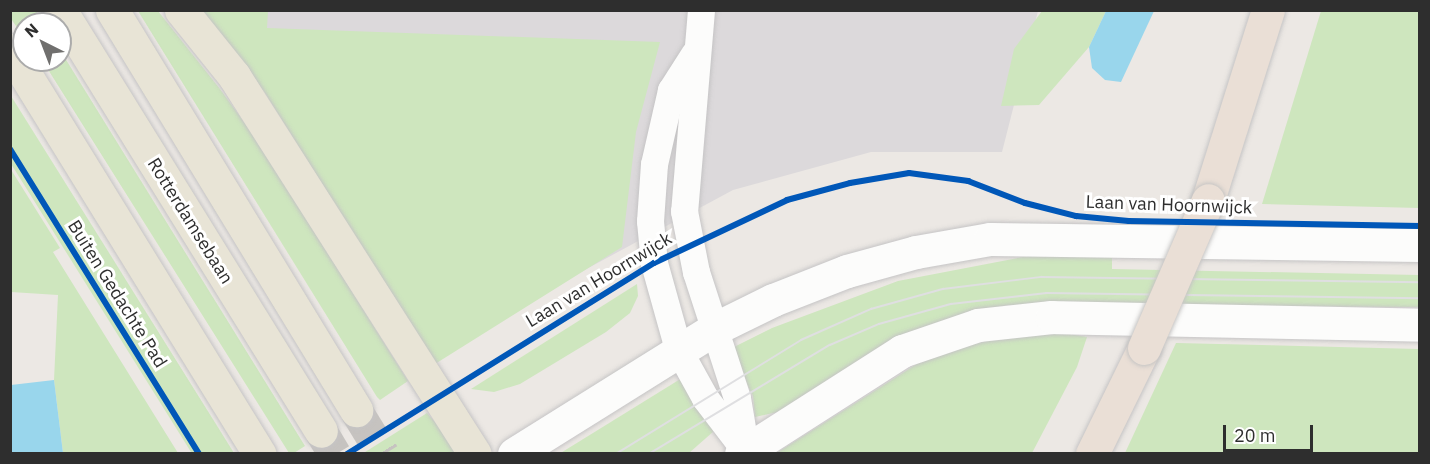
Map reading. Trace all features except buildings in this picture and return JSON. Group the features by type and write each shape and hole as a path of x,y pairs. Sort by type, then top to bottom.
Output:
{"highway":[{"path":"1092,453 1144,348 1208,200 1268,10"}],"main road":[{"name":"Rotterdamsebaan","path":"60,10 321,431"},
{"path":"112,10 356,410"},
{"path":"181,10 234,76 475,453"},
{"path":"10,50 260,453"},
{"name":"Laan van Hoornwijck","path":"514,453 678,349 714,329 773,300 847,271 916,252 990,239 1419,245"},
{"path":"743,452 902,351 978,324 1052,317 1419,325"}],"street":[{"path":"701,10 694,54 696,94 684,211 696,272 737,398 743,452"},
{"path":"694,54 670,90 654,164 650,221 654,263 678,349 705,398 743,452"}],"shaded area":[{"path":"213,11 1038,11 1002,152 871,152 733,190 462,336"}],"green space":[{"path":"11,10 37,12 12,12 11,19"},
{"path":"138,11 158,11 220,89 254,136 408,381 380,400 377,397"},
{"path":"203,11 268,11 267,28 660,42 636,132 622,247 435,364 265,93"},
{"path":"1042,11 1106,11 1089,47 1039,105 1001,106 1014,49"},
{"path":"1321,11 1419,11 1419,208 1262,204"},
{"path":"72,69 305,446 294,453 289,453 50,72 72,72"},
{"path":"11,96 234,452 192,454 10,162 10,97"},
{"path":"10,168 60,248 53,252 178,453 63,453 54,380 58,295 11,292"},
{"path":"1028,256 1112,257 1112,269 1419,275 1419,307 1008,305 964,314 782,411 755,417 753,396 730,349 772,328 898,281"},
{"path":"637,284 638,296 630,313 606,332 520,384 494,392 471,389"},
{"path":"1041,329 1087,337 1077,367 1032,453 775,454 920,362 956,348"},
{"path":"1176,343 1419,349 1419,453 1125,453"},
{"path":"682,378 714,431 689,453 559,454"},
{"path":"427,413 463,454 362,454"}],"water":[{"path":"1106,11 1154,11 1121,82 1105,80 1092,68 1089,47"},
{"path":"54,380 63,453 11,453 11,385"}],"tunnel":[{"path":"356,410 383,454"},
{"path":"321,431 335,454"}],"tram line":[{"path":"616,454 801,340 871,309 943,289 1041,277 1420,282"},
{"path":"649,454 830,345 879,324 951,304 1046,293 1420,298"}],"cycle path":[{"name":"Buiten Gedachte Pad","path":"10,149 199,454"},
{"path":"347,454 654,263 787,200 850,183 909,173 968,181 1025,203 1076,216 1129,221 1420,226"}]}
